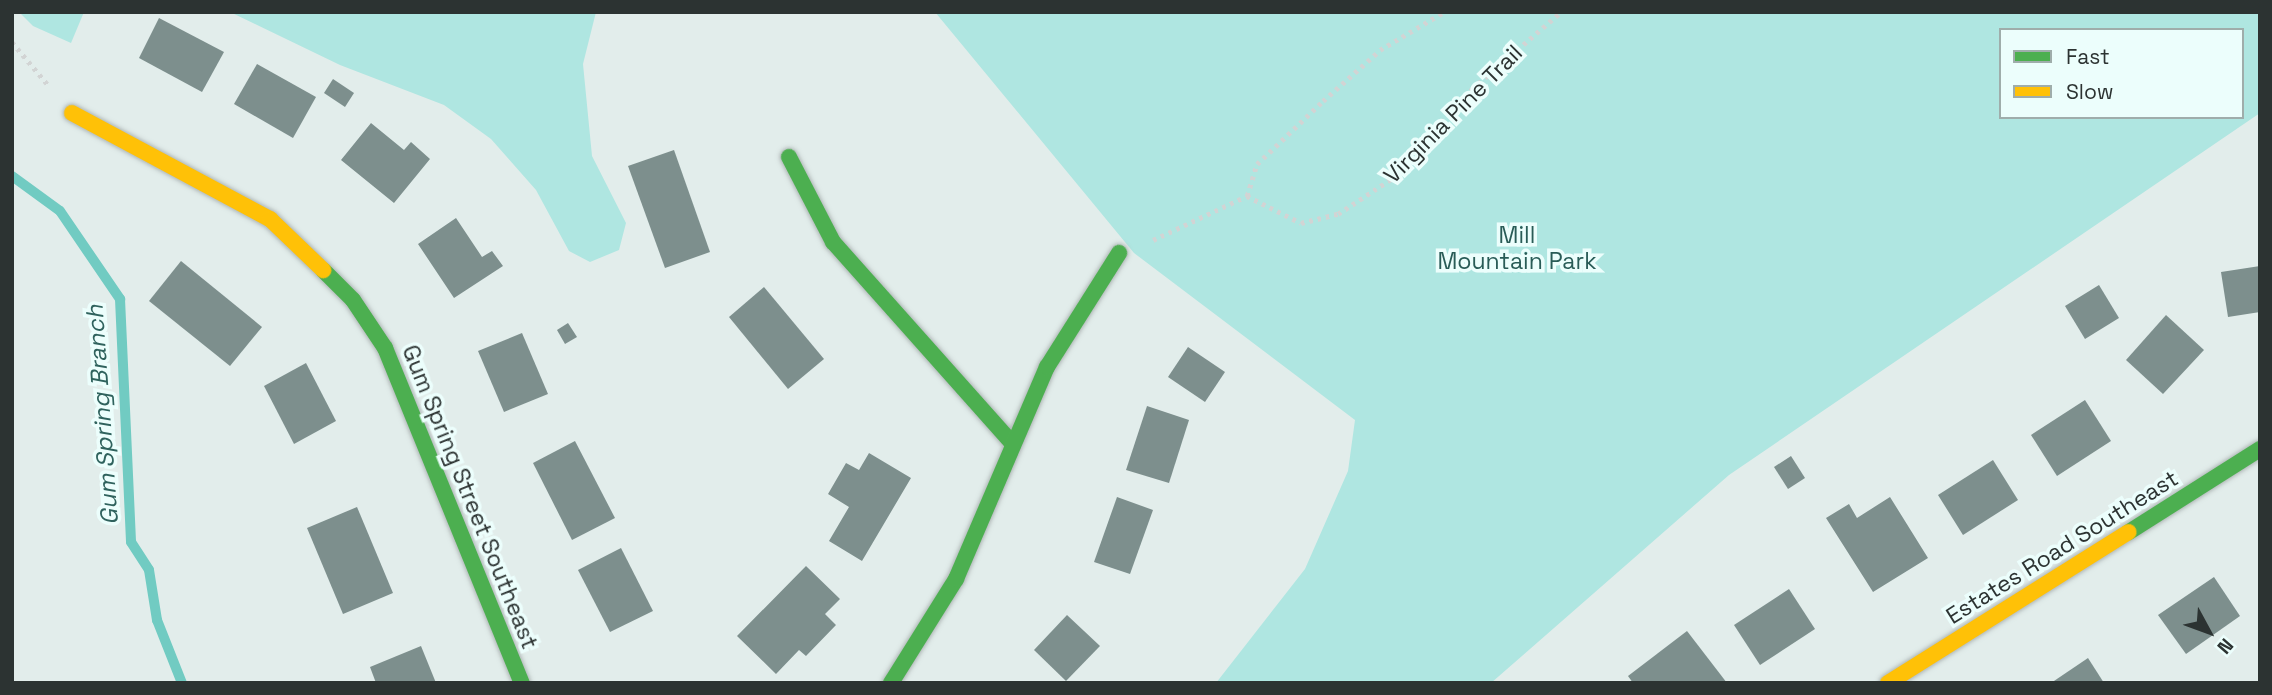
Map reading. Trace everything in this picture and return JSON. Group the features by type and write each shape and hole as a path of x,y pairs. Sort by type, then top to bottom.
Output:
{"street":[{"name":"Gum Spring Street Southeast","path":"72,113 270,219 353,300 385,348 409,401 522,683"},
{"path":"789,157 833,242 1012,443"},
{"path":"891,683 956,579 1012,443 1047,367 1119,253"},
{"name":"Estates Road Southeast","path":"1888,683 2260,449"}],"path":[{"path":"1119,253 1247,196 1257,164 1323,101 1380,50 1444,12"},
{"name":"Virginia Pine Trail","path":"1247,196 1301,223 1338,214 1391,179 1472,89 1561,12"},
{"path":"12,42 72,113"}],"green space":[{"path":"19,12 84,12 71,43 33,26"},
{"path":"230,12 596,12 583,64 592,156 626,223 619,250 590,262 569,251 536,190 491,139 444,105 340,65"},
{"name":"Mill Mountain Park","path":"935,12 2260,12 2260,113 1729,475 1491,683 1216,683 1305,569 1348,471 1355,420 1134,253"}],"building":[{"path":"159,18 224,52 202,92 139,58"},
{"path":"257,64 316,97 293,138 234,104"},
{"path":"333,79 354,93 345,107 324,93"},
{"path":"371,123 404,150 411,142 430,159 394,203 341,160"},
{"path":"674,150 710,252 665,268 628,166"},
{"path":"456,218 482,257 492,251 503,266 454,298 418,244"},
{"path":"181,261 262,327 230,366 149,301"},
{"path":"2260,266 2260,312 2228,317 2221,272"},
{"path":"2099,285 2119,318 2085,339 2065,306"},
{"path":"764,287 824,359 788,389 729,317"},
{"path":"2166,315 2204,350 2163,394 2126,360"},
{"path":"568,323 577,337 565,344 557,330"},
{"path":"522,333 548,394 504,412 478,351"},
{"path":"1188,347 1225,372 1205,402 1168,377"},
{"path":"306,363 336,421 294,444 264,386"},
{"path":"2085,400 2111,441 2057,476 2031,435"},
{"path":"1147,406 1189,420 1169,483 1126,470"},
{"path":"575,441 615,518 572,540 533,463"},
{"path":"869,453 911,478 862,561 829,541 849,507 828,494 846,463 859,470"},
{"path":"1791,456 1805,478 1788,489 1774,467"},
{"path":"1993,460 2018,500 1963,535 1938,495"},
{"path":"1117,497 1153,510 1130,574 1094,562"},
{"path":"1890,497 1928,558 1873,592 1826,518 1849,504 1857,518"},
{"path":"357,507 393,593 343,614 307,528"},
{"path":"621,548 653,611 610,632 578,570"},
{"path":"806,566 840,599 825,614 836,625 806,656 799,650 776,674 737,636"},
{"path":"2214,577 2240,616 2186,654 2158,615"},
{"path":"1789,589 1815,629 1760,665 1734,625"},
{"path":"1067,615 1100,646 1066,681 1034,650"},
{"path":"1687,631 1727,683 1633,683 1628,676"},
{"path":"421,646 436,683 376,683 370,667"},
{"path":"2088,658 2104,683 2051,683"}],"waterway":[{"name":"Gum Spring Branch","path":"12,176 60,211 120,299 131,542 149,570 157,620 182,683"}],"traffic: fast":[{"path":"789,157 833,242 1012,443"},
{"path":"891,683 956,579 1047,367 1119,253"},
{"path":"323,270 353,300 385,348 522,683"},
{"path":"2129,532 2260,449"}],"traffic: slow":[{"path":"72,113 270,219 323,270"},
{"path":"1888,683 2129,532"}]}
